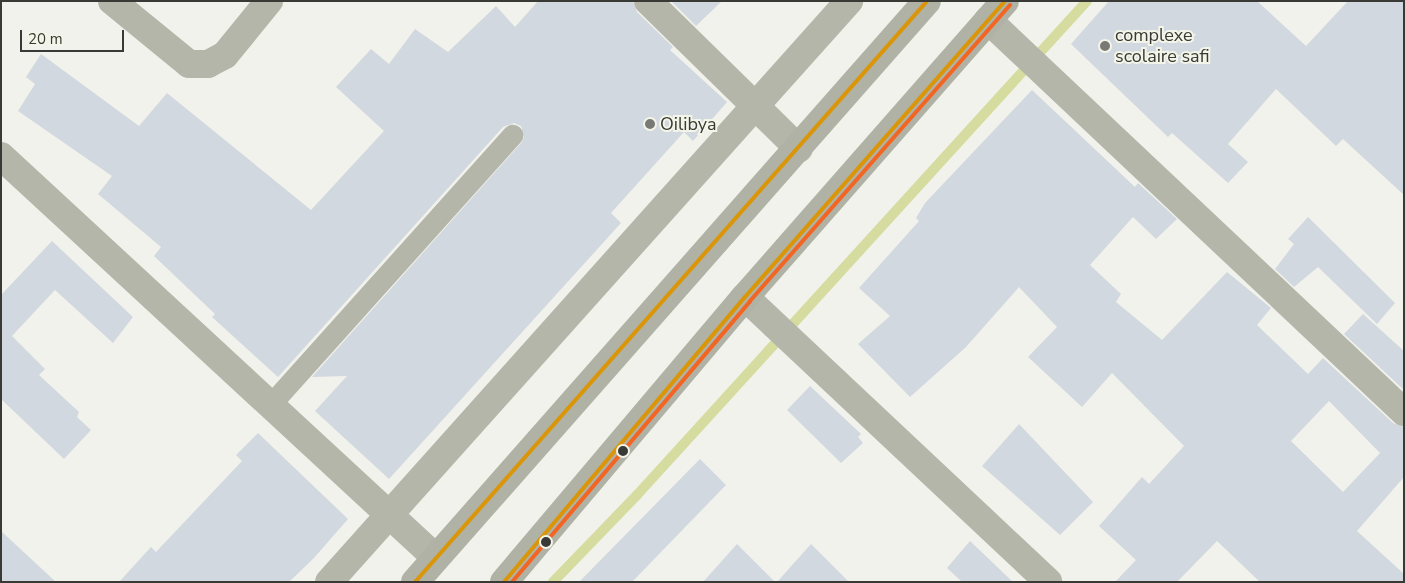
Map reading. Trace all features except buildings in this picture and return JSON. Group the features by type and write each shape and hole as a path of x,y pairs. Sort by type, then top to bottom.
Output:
{"highway":[{"path":"415,582 799,149 927,1"},
{"path":"504,582 745,296 996,11"}],"street":[{"path":"112,1 189,64 208,64 225,56 269,1"},
{"path":"648,1 799,149"},
{"path":"329,582 849,1"},
{"path":"996,11 1404,412"},
{"path":"1,156 436,558"},
{"path":"745,296 1048,582"}],"lane":[{"path":"270,405 512,135"}],"waterway":[{"path":"553,582 637,495 1087,1"}],"transit line":[{"path":"415,582 927,1"},
{"path":"504,582 745,297 1005,1"},
{"path":"512,582 750,301 1010,5"}],"place":[{"name":"complexe scolaire safi","path":"1105,46"},
{"name":"Oilibya","path":"650,124"}]}
